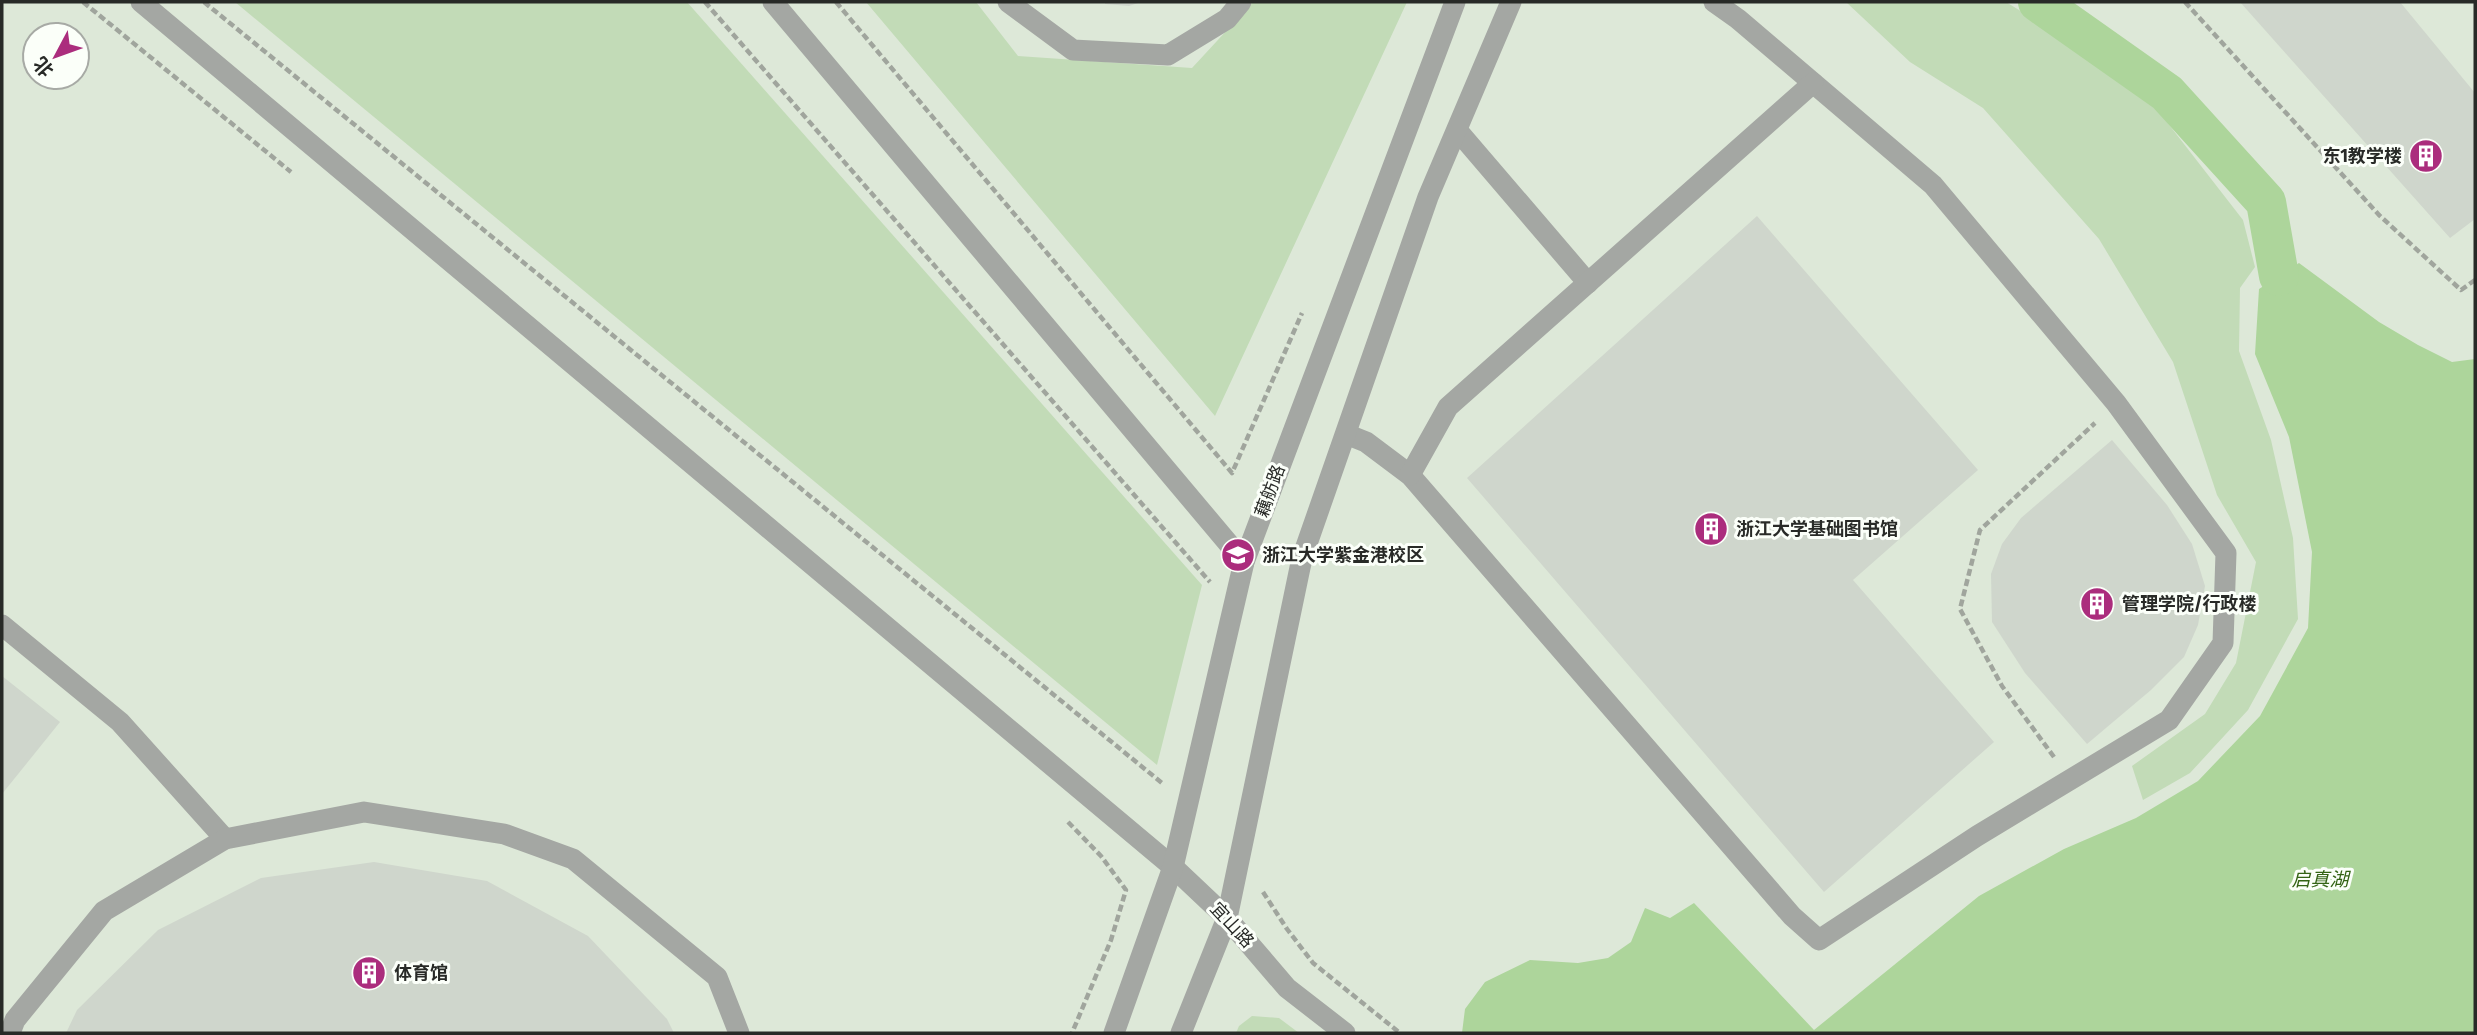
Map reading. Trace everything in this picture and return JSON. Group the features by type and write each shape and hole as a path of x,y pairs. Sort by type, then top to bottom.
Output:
{"street":[{"name":"宜山路","path":"141,2 1173,866 1227,918 1287,988 1345,1033"},
{"path":"773,2 1244,562"},
{"path":"1008,2 1073,50 1168,55 1227,19 1241,2"},
{"name":"藕舫路","path":"1114,1033 1173,866 1244,562 1455,2"},
{"path":"1181,1033 1227,918 1302,558 1428,197 1511,2"},
{"path":"1346,434 1366,442 1410,475 1792,916 1819,940 1977,836 2169,720 2223,643 2226,553 2116,403 1933,185 1714,2"},
{"path":"1410,475 1448,407 1813,83"},
{"path":"1457,130 1588,283"},
{"path":"2,625 120,722 225,839"},
{"path":"10,1033 15,1020 104,911 225,839 364,812 504,834 573,859 717,977 738,1033"}],"path":[{"path":"83,2 300,179"},
{"path":"204,2 1164,785 1167,772"},
{"path":"705,2 1212,584"},
{"path":"836,2 1233,473"},
{"path":"2185,2 2379,215 2461,290 2475,280"},
{"path":"2071,780 2002,686 1960,609 1980,530 2116,403"},
{"path":"1063,817 1101,856 1126,890 1111,940 1072,1033"},
{"path":"1313,963 1400,1033"}],"shaded area":[{"name":"浙江大学紫金港校区","path":"2,2 2475,2 2475,1033 2,1033"},
{"path":"235,2 687,2 1202,585 1157,765"},
{"path":"866,2 976,2 1018,56 1192,68 1253,2 1407,2 1215,416"},
{"path":"1846,2 2006,2 2037,21 2156,108 2243,220 2255,267 2240,288 2239,351 2271,440 2293,538 2298,619 2248,710 2190,773 2143,800 2132,766 2205,714 2236,663 2256,562 2217,495 2173,362 2099,239 1983,108 1910,62"},
{"path":"1252,1016 1279,1018 1299,1033 1236,1033 1239,1026"}],"water":[{"name":"启真湖","path":"2299,263 2379,322 2418,345 2452,362 2475,359 2475,1033 1462,1033 1465,1009 1485,982 1530,960 1578,963 1608,958 1631,942 1645,908 1670,918 1694,903 1814,1030 1979,896 2064,849 2136,818 2198,781 2260,716 2308,628 2312,552 2289,437 2255,354 2259,289"}],"building":[{"path":"1105,2 1141,2 1129,6"},
{"name":"东1教学楼","path":"2240,2 2400,2 2475,93 2475,219 2450,238"},
{"name":"浙江大学基础图书馆","path":"1757,216 1978,470 1853,580 1994,742 1824,892 1467,478"},
{"name":"管理学院/行政楼","path":"2112,440 2167,505 2192,544 2205,586 2198,625 2184,657 2151,690 2087,744 2025,673 1992,622 1991,574 2002,544 2021,518"},
{"path":"2,676 60,722 2,794"},
{"name":"体育馆","path":"374,862 487,881 588,936 667,1019 674,1033 66,1033 77,1010 158,930 261,878"}],"waterway":[{"path":"2038,2 2167,93 2266,202 2279,276"}],"place":[{"name":"东1教学楼","path":"2426,156"},
{"name":"浙江大学基础图书馆","path":"1711,529"},
{"name":"浙江大学紫金港校区","path":"1238,555"},
{"name":"管理学院/行政楼","path":"2097,604"},
{"name":"体育馆","path":"369,973"}]}
